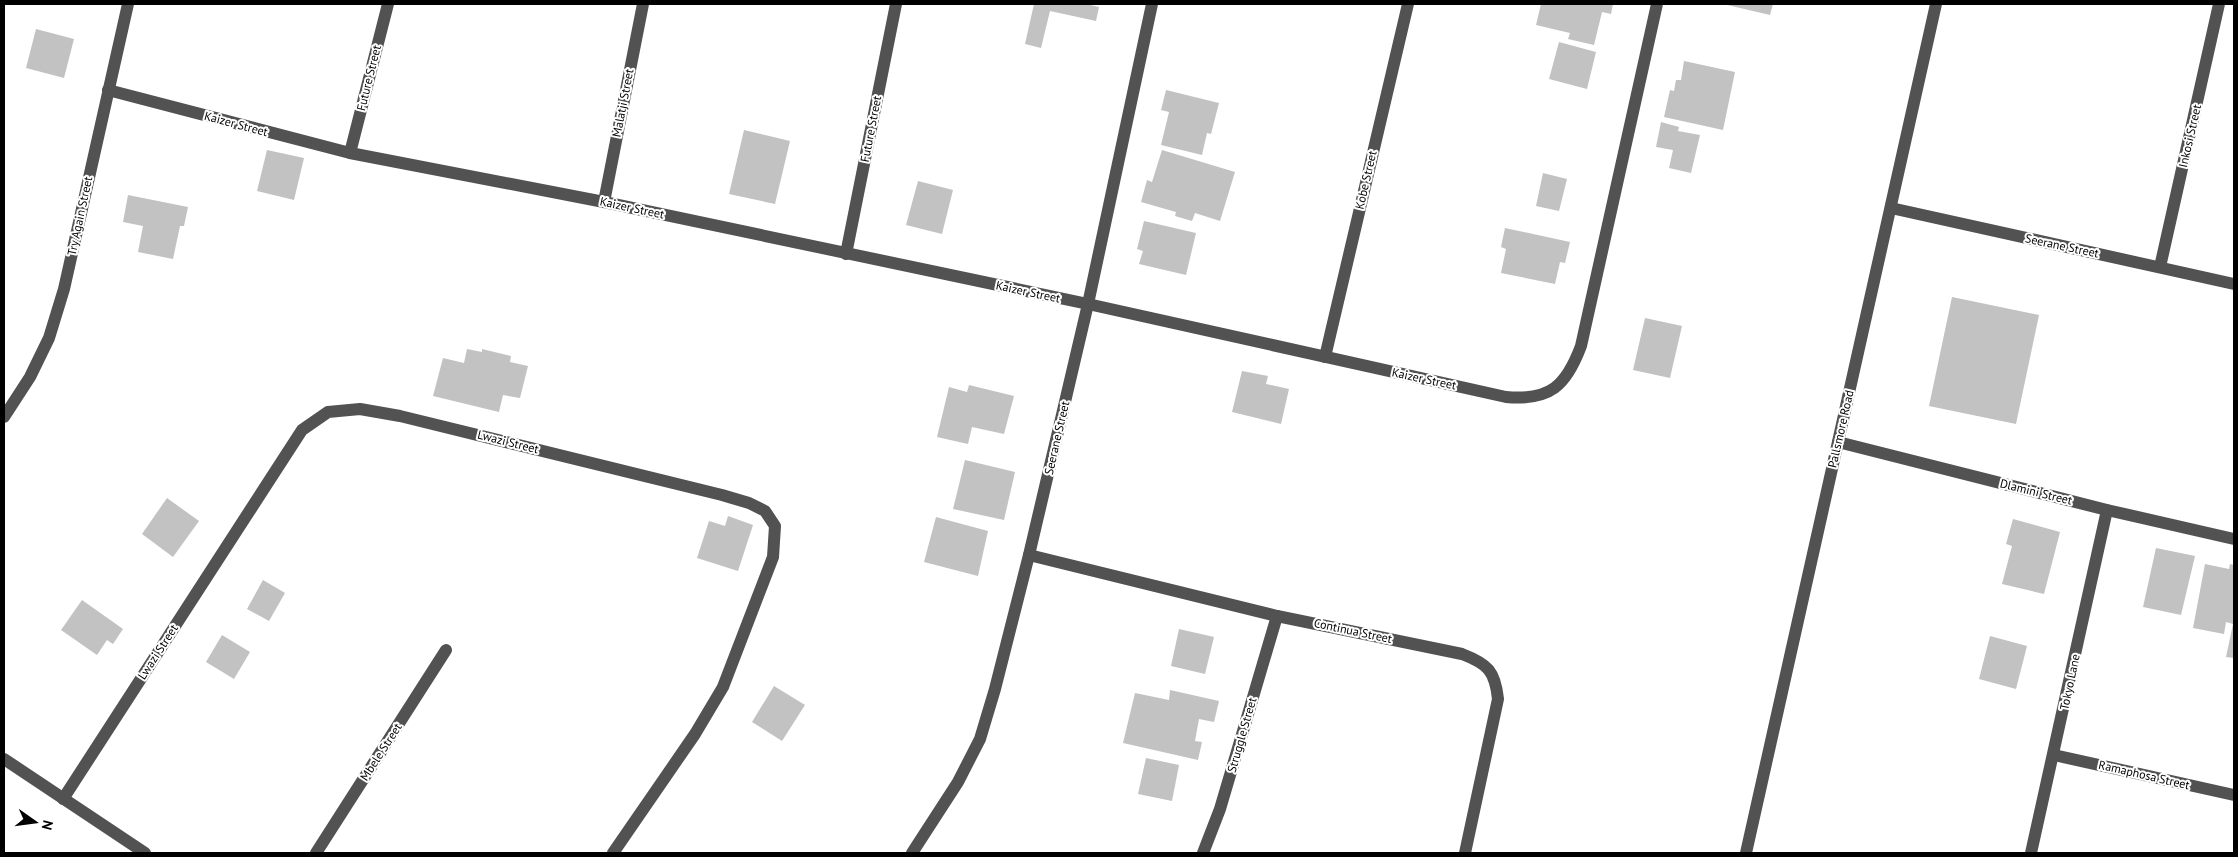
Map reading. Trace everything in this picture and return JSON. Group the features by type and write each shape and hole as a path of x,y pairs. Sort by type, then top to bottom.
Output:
{"street":[{"name":"Try Again Street","path":"4,417 30,377 49,338 64,288 128,4"},
{"name":"Future Street","path":"350,153 388,4"},
{"name":"Malatji Street","path":"604,202 643,4"},
{"name":"Future Street","path":"846,254 896,4"},
{"name":"Seerane Street","path":"912,853 958,782 980,738 995,689 1029,555 1088,304 1152,4"},
{"name":"Kobe Street","path":"1325,357 1408,4"},
{"name":"Kaizer Street","path":"108,90 350,153 604,202 1088,304 1506,397 1524,399 1539,397 1552,391 1563,382 1574,367 1581,346 1657,4"},
{"name":"Pallsmore Road","path":"1746,853 1936,4"},
{"name":"Inkosi Street","path":"2160,267 2219,4"},
{"name":"Seerane Street","path":"1891,208 2234,284"},
{"name":"Lwazi Street","path":"63,798 302,430 328,412 360,409 400,416 722,495 749,503 765,511 775,526 773,557 723,688 695,734 612,853"},
{"name":"Dlamini Street","path":"1838,442 2107,510 2234,539"},
{"name":"Tokyo Lane","path":"2031,853 2107,510"},
{"name":"Continua Street","path":"1029,555 1277,616 1462,654 1479,660 1490,669 1496,682 1498,698 1465,853"},
{"name":"Struggle Street","path":"1203,853 1220,809 1277,616"},
{"name":"Mbele Street","path":"316,853 446,650"},
{"name":"Ramaphosa Street","path":"2054,755 2234,795"},
{"path":"4,759 145,853"}],"building":[{"path":"1034,4 1086,4 1099,7 1096,21 1050,11 1041,48 1025,44"},
{"path":"1541,4 1613,4 1611,14 1602,12 1594,45 1568,39 1570,33 1536,25"},
{"path":"1723,4 1773,4 1770,15"},
{"path":"36,29 74,39 64,78 26,68"},
{"path":"1559,42 1596,52 1587,89 1549,79"},
{"path":"1684,61 1735,72 1723,130 1664,117 1670,90 1674,91 1676,80 1681,80"},
{"path":"1166,90 1219,103 1211,134 1207,133 1202,155 1161,145 1169,112 1161,110"},
{"path":"1661,122 1679,127 1678,131 1700,135 1691,173 1669,168 1673,150 1656,147"},
{"path":"744,130 790,141 775,204 729,194"},
{"path":"267,150 304,158 294,200 257,191"},
{"path":"1162,150 1235,172 1220,221 1195,213 1192,221 1175,216 1176,212 1141,202 1147,180 1152,182"},
{"path":"1543,173 1567,179 1559,211 1536,206"},
{"path":"918,181 953,190 942,234 906,225"},
{"path":"128,195 188,207 184,226 180,226 173,259 138,252 143,226 123,222"},
{"path":"1144,221 1196,233 1186,275 1139,264 1143,251 1137,249"},
{"path":"1505,228 1570,242 1565,263 1560,262 1555,284 1501,273 1506,249 1501,247"},
{"path":"1952,297 2039,315 2016,424 1929,406"},
{"path":"1645,318 1682,326 1670,378 1633,370"},
{"path":"467,349 482,352 482,349 511,356 510,362 528,366 520,398 503,395 499,412 433,396 443,358 464,363"},
{"path":"1242,371 1268,376 1266,384 1289,389 1281,424 1232,412"},
{"path":"969,385 1014,396 1004,434 972,427 968,444 937,437 949,387 967,392"},
{"path":"965,460 1015,472 1004,520 953,509"},
{"path":"167,498 199,521 173,557 142,534"},
{"path":"728,516 753,525 738,571 697,558 709,521 725,526"},
{"path":"936,517 988,531 978,576 924,562"},
{"path":"2013,519 2060,532 2044,594 2002,584 2012,546 2006,544"},
{"path":"2156,548 2195,556 2181,615 2143,607"},
{"path":"2205,564 2229,569 2230,564 2234,565 2234,658 2226,657 2233,624 2226,622 2224,634 2193,628"},
{"path":"263,580 285,593 269,621 247,609"},
{"path":"82,600 123,629 113,644 107,640 97,655 61,630"},
{"path":"1179,629 1214,637 1205,674 1171,666"},
{"path":"222,635 250,652 234,679 206,662"},
{"path":"1990,636 2027,646 2016,689 1979,679"},
{"path":"774,686 805,705 782,741 752,722"},
{"path":"1170,690 1219,701 1214,722 1199,719 1195,741 1202,742 1198,760 1123,743 1135,693 1169,700"},
{"path":"1146,758 1179,765 1172,801 1138,794"}]}
